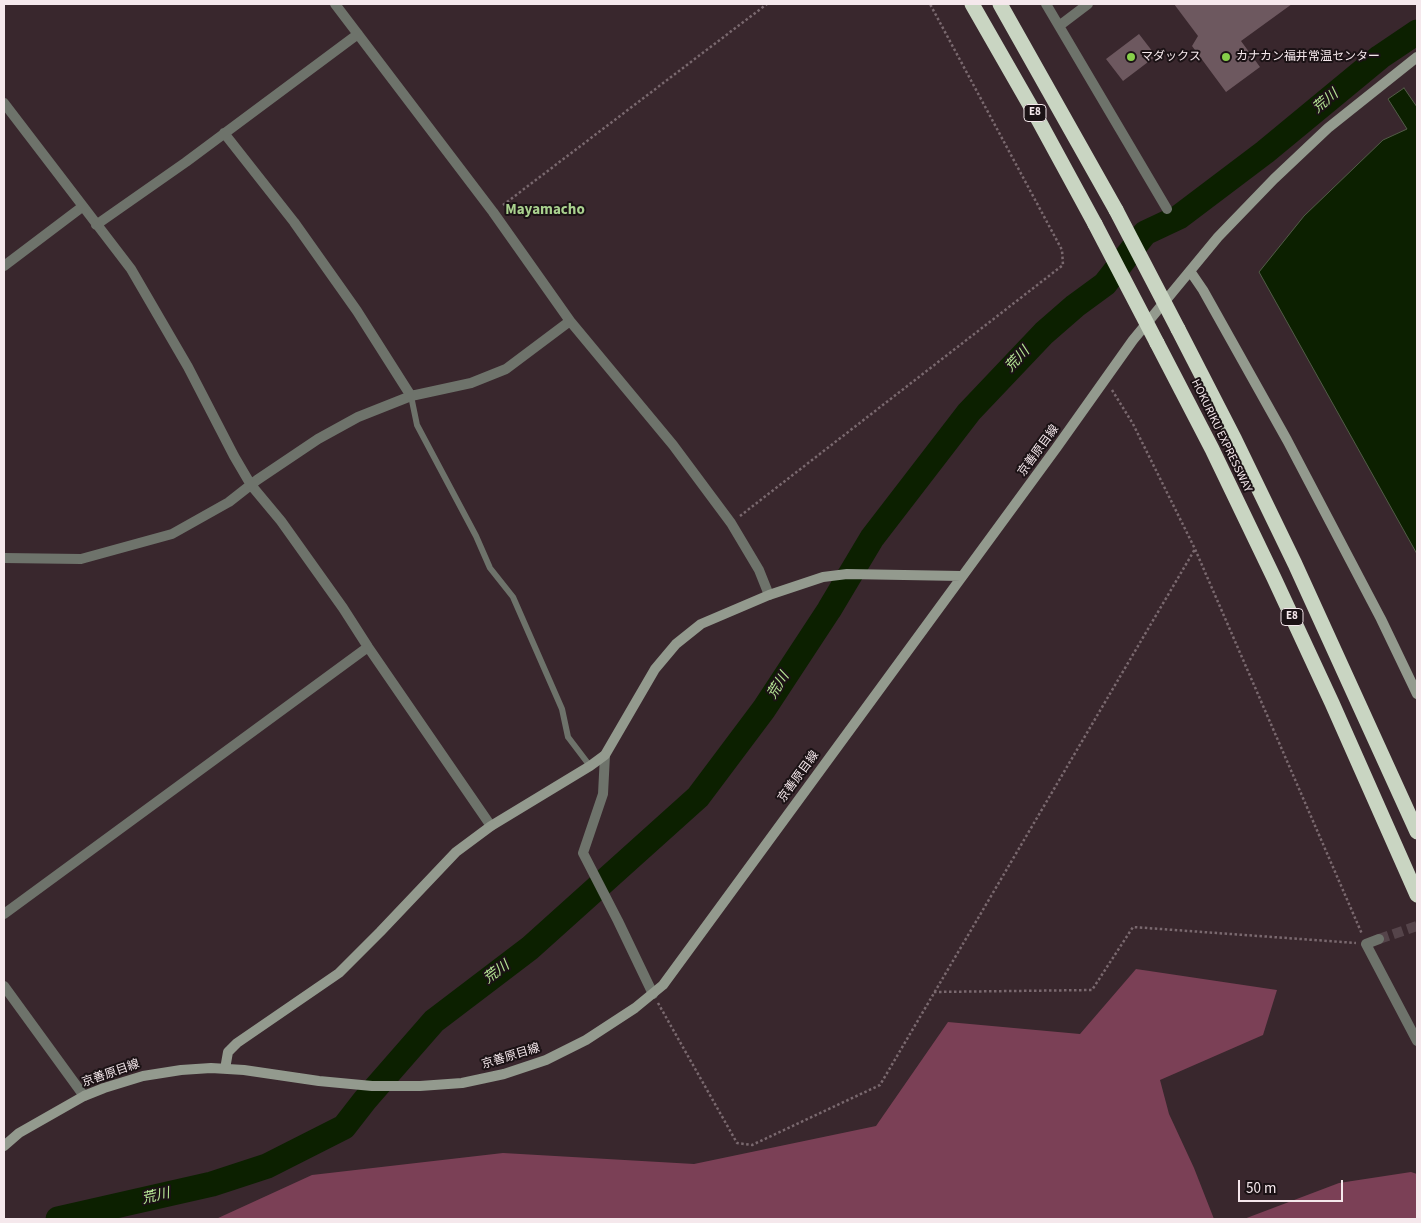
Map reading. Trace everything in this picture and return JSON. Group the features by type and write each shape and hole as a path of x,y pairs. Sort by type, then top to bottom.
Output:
{"highway":[{"name":"HOKURIKU EXPRESSWAY","path":"972,4 1095,224 1212,449 1344,728 1417,895"},
{"name":"HOKURIKU EXPRESSWAY","path":"1000,4 1116,210 1235,440 1295,564 1417,832"}],"main road":[{"name":"京善原目線","path":"4,1146 19,1133 84,1096 124,1081 162,1072 198,1068 225,1069 319,1081 403,1086 462,1083 504,1074 546,1060 586,1040 620,1019 653,994 664,984 1133,340 1218,237 1287,166 1328,128 1417,57"},
{"path":"1190,271 1203,290 1287,440 1381,620 1417,694"},
{"path":"225,1069 228,1052 237,1043 338,972 380,932 456,852 491,826 605,755 655,669 676,644 701,624 769,595 822,577 847,574 961,576"}],"street":[{"path":"335,4 494,212 570,321 673,445 731,523 758,570 769,595"},
{"path":"1046,4 1167,208"},
{"path":"1059,26 1088,4"},
{"path":"96,225 186,162 358,34"},
{"path":"4,103 131,269 188,367 234,456 252,484 343,608 491,826"},
{"path":"224,133 319,257 357,311 411,396"},
{"path":"4,266 82,207"},
{"path":"4,558 81,559 172,534 230,502 252,484 318,439 358,417 411,396 471,383 506,369 570,321"},
{"path":"4,914 368,647"},
{"path":"605,755 603,794 583,853 653,994"},
{"path":"1378,939 1366,944 1417,1041"},
{"path":"4,986 84,1096"}],"lane":[{"path":"411,396 418,425 476,536 490,568 513,597 562,709 568,737 590,766"}],"path":[{"path":"494,212 767,4"},
{"path":"731,523 1063,265 1062,250 930,4"},
{"path":"934,992 1092,990 1133,927 1366,944 1195,549 1133,424 1106,379"},
{"path":"653,994 737,1143 752,1145 880,1085 1195,549"}],"shaded area":[{"path":"1404,88 1417,107 1417,554 1259,272 1304,216 1383,140 1407,129 1388,99"},
{"path":"1136,969 1277,990 1263,1035 1160,1080 1169,1114 1194,1168 1214,1219 216,1219 312,1175 503,1153 694,1164 876,1126 948,1022 1080,1034"},
{"path":"1411,1172 1417,1174 1417,1219 1244,1219 1339,1183"}],"building":[{"name":"カナカン福井常温センター","path":"1174,4 1292,4 1241,41 1260,67 1226,92 1192,46 1198,36"},
{"name":"マダックス","path":"1139,34 1156,56 1123,81 1106,59"}],"waterway":[{"name":"荒川","path":"58,1219 212,1184 267,1166 344,1127 434,1021 530,948 698,797 764,709 829,610 872,538 969,412 1044,333 1075,306 1105,284 1145,233 1179,217 1265,152 1380,57 1417,32"}],"tunnel":[{"path":"1379,939 1417,926"}],"place":[{"name":"マダックス","path":"1131,57"},
{"name":"カナカン福井常温センター","path":"1226,57"}],"district":[{"name":"Mayamacho","path":"545,211"}]}
